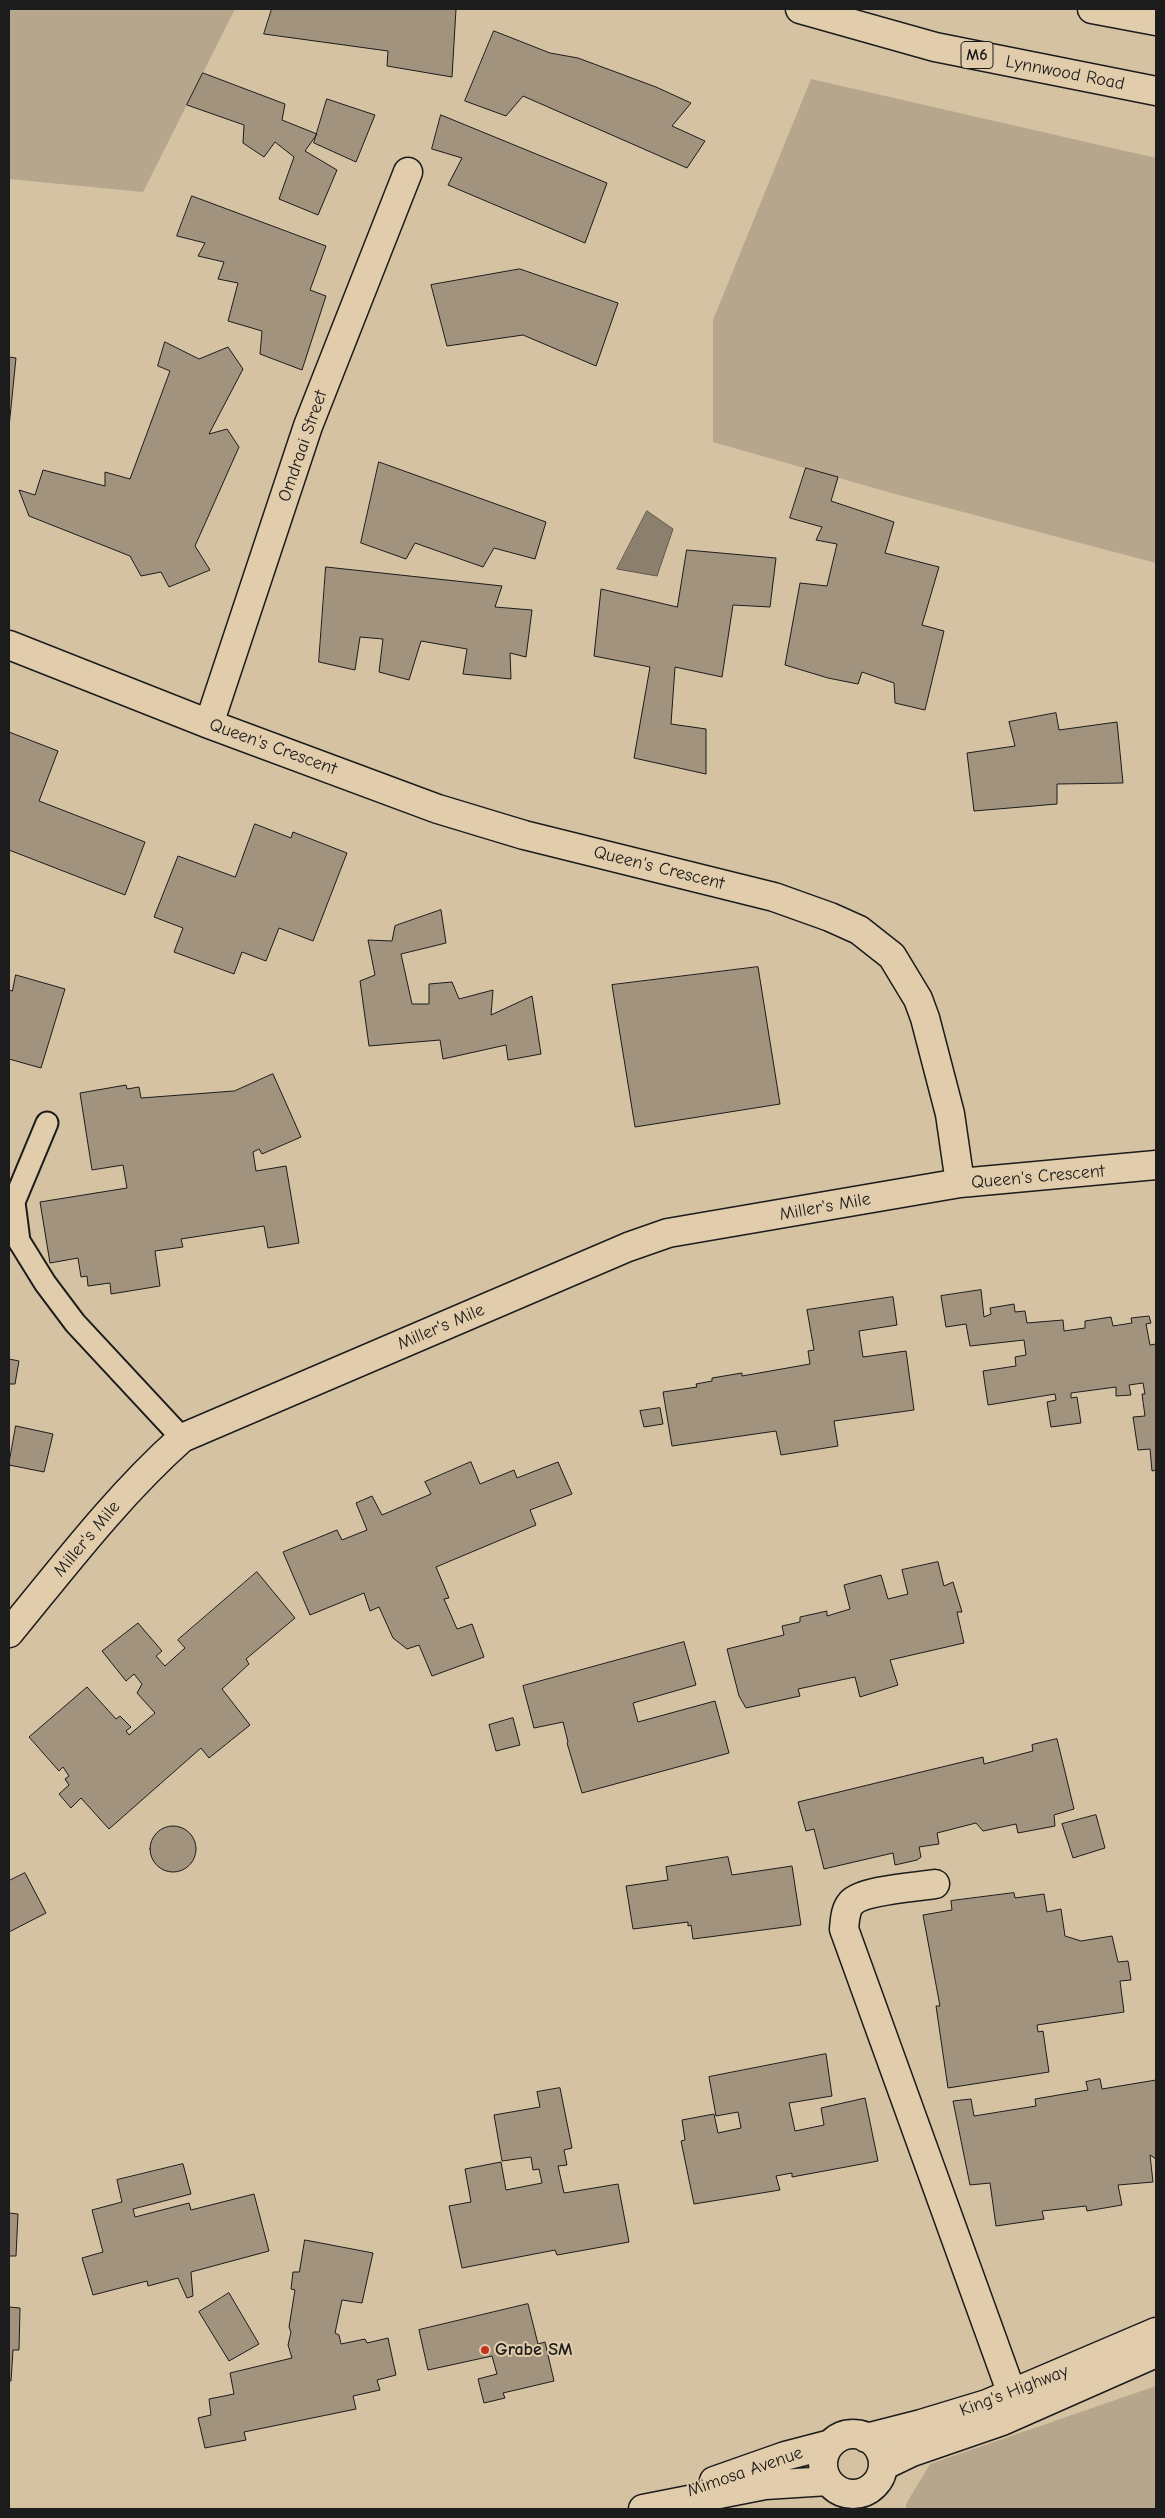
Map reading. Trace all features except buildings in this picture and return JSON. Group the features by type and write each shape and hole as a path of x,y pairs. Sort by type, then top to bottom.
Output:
{"street":[{"name":"Lynnwood Road","path":"800,9 935,47 1156,91"},
{"path":"1092,9 1156,20"},
{"name":"Omdraai Street","path":"209,724 308,426 408,172"},
{"name":"Queen's Crescent","path":"9,645 209,724 438,809 524,835 774,898 830,917 859,930 892,956 918,999 928,1028 950,1114 960,1183 1156,1166"},
{"name":"Miller's Mile","path":"9,1633 114,1505 151,1466 182,1438 589,1263 668,1233 960,1183"},
{"path":"935,1884 862,1895 852,1902 846,1914 844,1929 1012,2394"},
{"name":"King's Highway","path":"866,2438 942,2418 1012,2394 1156,2332"},
{"name":"King's Highway","path":"881,2472 912,2452 1002,2421 1156,2353"},
{"path":"878,2509 881,2472 882,2455 875,2444 866,2438 854,2434 842,2437 831,2444 824,2455 823,2468 837,2494 854,2494 869,2490 881,2472"},
{"name":"Mimosa Avenue","path":"651,2507 686,2491 747,2469 831,2444"},
{"name":"Mimosa Avenue","path":"651,2507 765,2485 837,2494"}],"lane":[{"path":"47,1123 14,1202 18,1241 74,1323 182,1438"}],"shaded area":[{"path":"9,9 235,9 143,192 9,179"},
{"path":"811,79 1156,158 1156,563 895,494 713,442 713,320"},
{"path":"647,511 673,529 657,576 617,569"},
{"path":"1156,2386 1156,2509 906,2509 906,2504 930,2464"}],"place":[{"name":"Grabe SM","path":"485,2350"}]}
